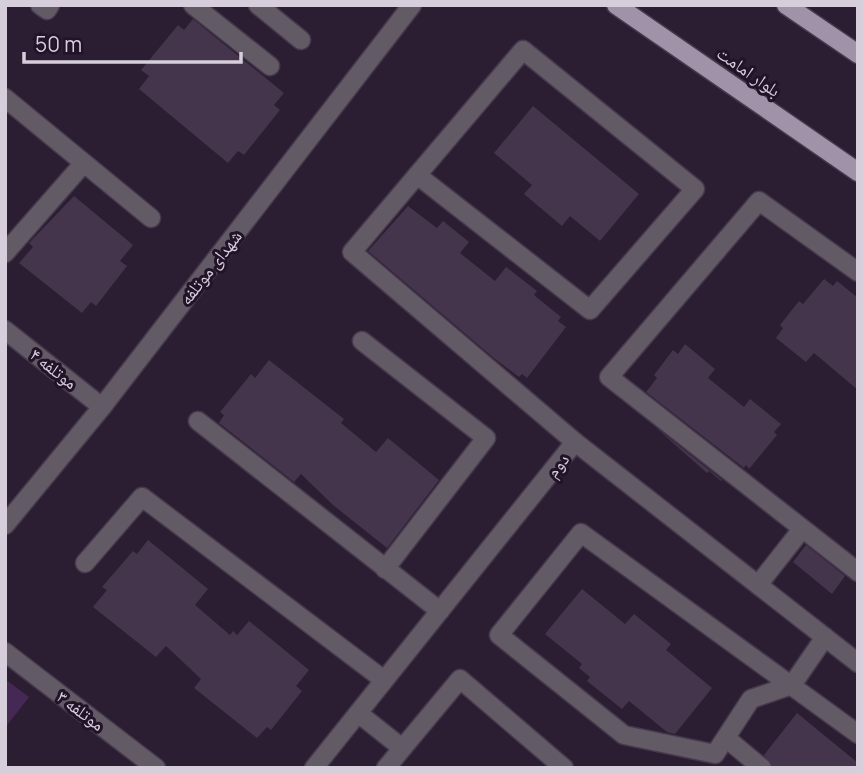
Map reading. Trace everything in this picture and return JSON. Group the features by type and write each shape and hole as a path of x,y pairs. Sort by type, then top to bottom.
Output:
{"main road":[{"name":"بلوار امامت","path":"616,5 858,172"},
{"path":"786,5 858,54"}],"street":[{"path":"40,5 47,10 50,5"},
{"path":"192,5 270,66"},
{"path":"258,5 301,40"},
{"name":"شهدای موتلفه","path":"5,525 102,407 412,5"},
{"path":"417,175 590,310 695,189 523,50 417,175 352,252 575,442"},
{"path":"5,98 151,218"},
{"path":"5,253 83,164"},
{"path":"858,272 759,201 609,377 858,572"},
{"name":"موتلفه ۴","path":"5,330 102,407"},
{"path":"362,341 486,438 385,569"},
{"path":"198,421 440,611"},
{"name":"دوم","path":"314,768 575,442 858,663"},
{"path":"85,563 142,497 384,680"},
{"path":"758,584 802,529"},
{"path":"825,637 792,685 751,699 715,754 624,736 499,635 581,533 792,685 858,734"},
{"name":"موتلفه ۳","path":"5,652 156,768"},
{"path":"386,768 460,679 564,768"},
{"path":"358,713 402,748"},
{"path":"726,738 762,768"}],"shaded area":[{"path":"5,679 29,697 5,728"}],"building":[{"path":"193,19 284,93 274,105 280,110 244,155 238,151 228,163 139,89 149,76 141,70 178,25 184,30"},
{"path":"533,106 639,194 600,241 570,216 562,226 524,194 532,185 494,153"},
{"path":"74,196 133,245 120,261 127,266 96,306 91,302 82,313 19,263 33,247 29,243"},
{"path":"408,206 437,228 443,221 469,242 460,253 495,281 506,267 537,291 534,295 561,317 558,321 566,327 527,378 522,374 519,377 495,359 368,251"},
{"path":"824,279 833,286 837,281 858,298 858,390 814,353 806,362 776,338 783,328 780,325 799,301 803,304"},
{"path":"685,344 715,369 708,378 744,407 750,399 781,424 774,432 777,435 749,469 746,465 744,468 646,392 657,378 654,375 673,350 678,354"},
{"path":"269,360 344,419 341,423 376,452 388,438 439,480 387,548 333,505 301,474 294,482 219,423 224,415 220,412 251,374 255,378"},
{"path":"654,426 722,480 709,471 707,473"},
{"path":"148,540 208,589 195,605 230,635 233,631 237,635 249,621 309,670 296,686 302,691 271,730 267,727 257,738 194,688 201,679 166,646 156,657 93,607 107,590 102,587 133,551 137,554"},
{"path":"806,545 845,576 832,594 793,562"},
{"path":"582,589 625,624 634,614 671,644 666,650 712,688 675,734 667,732 629,701 622,709 587,681 590,677 579,668 582,664 545,634"},
{"path":"797,713 858,763 858,768 773,768 764,755"}]}
